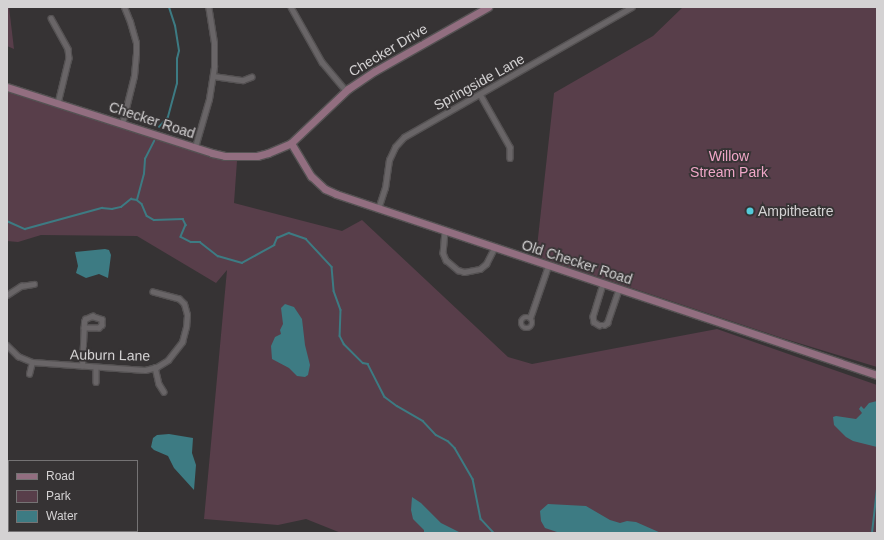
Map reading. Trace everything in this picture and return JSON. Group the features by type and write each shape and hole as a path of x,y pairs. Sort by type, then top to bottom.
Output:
{"street":[{"path":"122,124 134,76 136,54 132,29 124,7"},
{"path":"195,147 209,99 213,76 214,43 208,7"},
{"path":"291,7 322,62 346,91"},
{"name":"Checker Drive","path":"291,143 346,91 375,70 488,7"},
{"name":"Springside Lane","path":"378,209 385,188 389,160 395,147 408,134 632,7"},
{"path":"52,18 68,49 69,58 58,103"},
{"path":"213,76 243,80 251,77"},
{"name":"Checker Road","path":"7,87 225,156 246,157 268,153 291,143"},
{"path":"480,94 510,147 510,158"},
{"name":"Old Checker Road","path":"291,143 311,176 325,189 378,209 877,375"},
{"path":"445,231 443,253 446,260 458,270 464,272 480,269 486,264 494,248"},
{"path":"530,318 548,266"},
{"path":"7,295 21,286 34,284"},
{"path":"603,284 593,316 594,322 598,325 604,325 607,323 619,289"},
{"name":"Auburn Lane","path":"7,344 18,356 32,362 145,370 155,368 168,360 182,342 186,327 187,315 184,304 179,299 153,292"},
{"path":"82,366 84,328"},
{"path":"29,374 32,362"},
{"path":"96,367 96,382"},
{"path":"155,368 159,384 164,392"}],"green space":[{"path":"7,7 9,7 14,49 7,46"},
{"name":"Willow Stream Park","path":"683,7 877,7 877,367 782,338 536,256 554,93 653,36"},
{"path":"7,92 183,148 219,158 237,161 234,203 342,231 362,220 508,357 532,364 717,329 877,385 877,533 341,533 306,519 278,525 204,519 227,270 216,283 137,236 41,235 18,242 7,241"}],"water":[{"path":"105,249 109,250 111,255 108,278 99,274 86,278 76,273 78,266 75,252"},
{"path":"285,304 294,307 302,319 305,345 310,365 308,375 305,377 297,376 289,368 272,359 271,346 275,337 281,334 280,330 283,324 281,308"},
{"path":"877,401 877,447 853,441 846,437 834,425 833,417 836,416 856,419 862,413 859,409 861,406 864,409 869,403"},
{"path":"169,434 193,438 192,453 196,465 194,490 174,468 168,456 154,450 151,447 153,438 157,435"},
{"path":"412,497 421,503 441,523 461,533 424,533 424,530 413,519 411,510"},
{"path":"548,504 586,506 610,520 620,523 627,521 636,522 661,533 557,532 545,528 541,521 540,511"}],"waterway":[{"path":"159,127 168,117 177,84 177,59 179,51 175,26 169,7"},
{"path":"137,200 144,174 145,159 154,141"},
{"path":"7,221 25,229 102,208 112,209 121,207 131,199 137,200 142,204 147,216 154,220 183,219 186,225 181,237 191,242 200,242 218,256 242,263 274,245 277,238 289,233 306,239 332,267 334,291 341,310 340,336 344,344 363,363 368,364 385,397 397,406 423,421 436,435 448,441 455,448 473,479 481,519 494,533"},
{"path":"872,533 877,489"}],"place":[{"name":"Ampitheatre","path":"750,211"}]}
